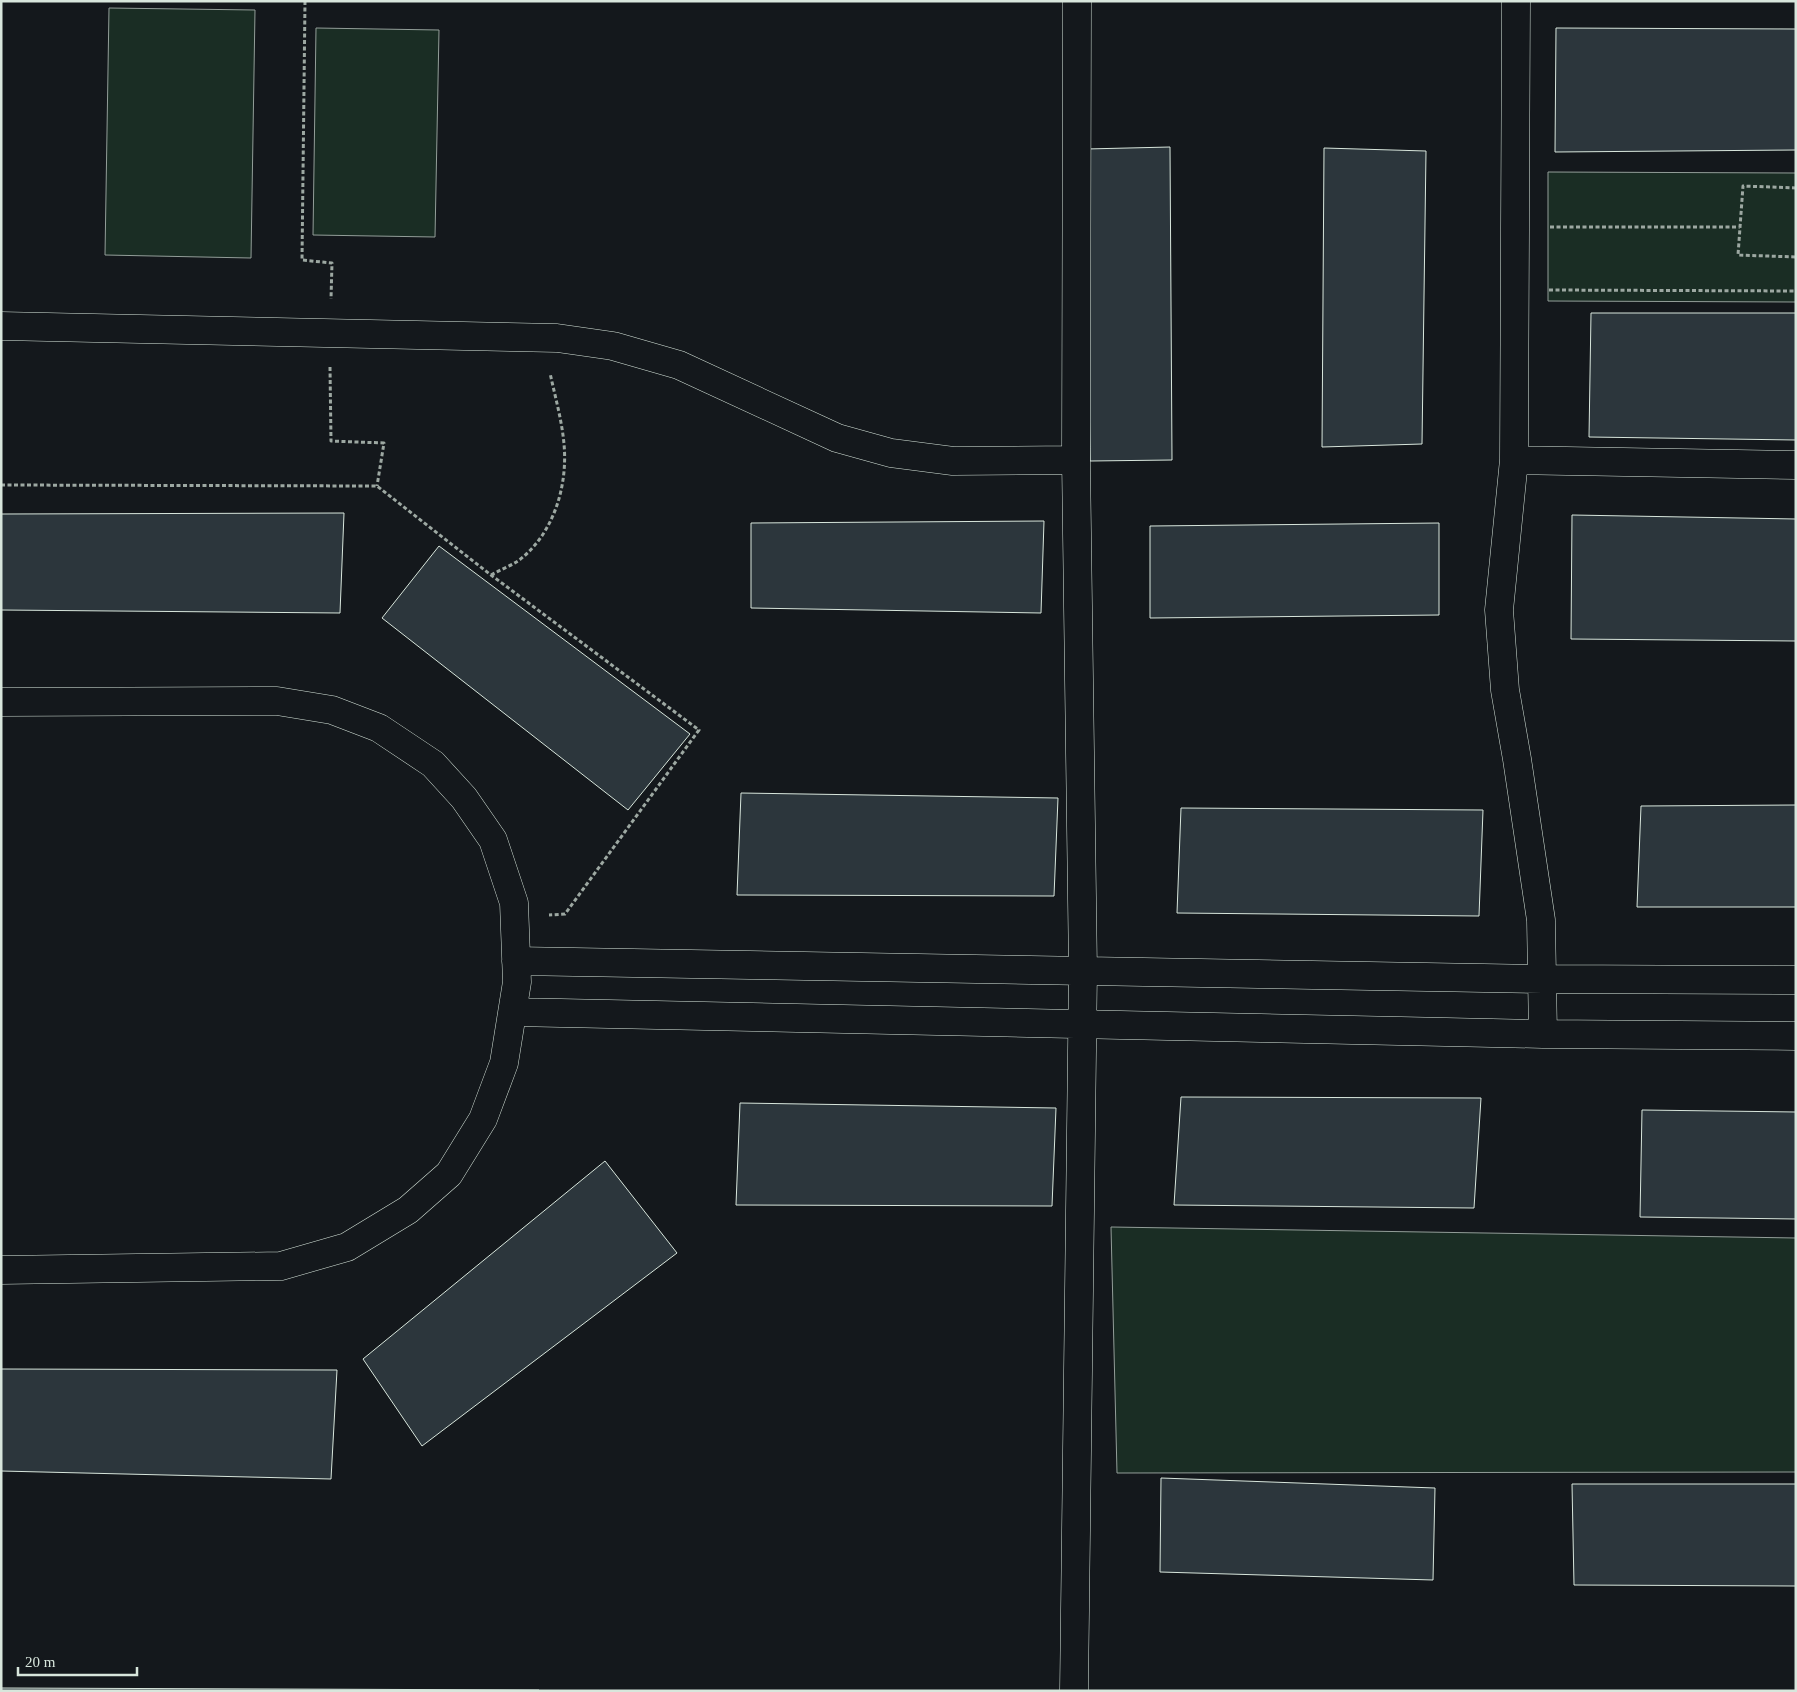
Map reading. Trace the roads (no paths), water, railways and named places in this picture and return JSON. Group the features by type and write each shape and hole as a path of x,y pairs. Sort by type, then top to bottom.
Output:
{"street":[{"path":"1074,1691 1083,971 1076,460 1077,1"},
{"path":"1516,1 1514,460 1499,610 1505,690 1518,759 1541,920 1543,1034"},
{"path":"1,326 557,338 613,346 679,365 837,438 891,453 953,461 1076,460"},
{"path":"1514,460 1796,465"},
{"path":"1,702 277,701 332,710 379,728 432,764 464,798 493,840 514,903 517,982 504,1063 483,1119 449,1174 408,1210 348,1247 281,1266 1,1270"},
{"path":"516,962 1543,979 1796,980"},
{"path":"513,1012 1543,1034 1796,1036"}]}
